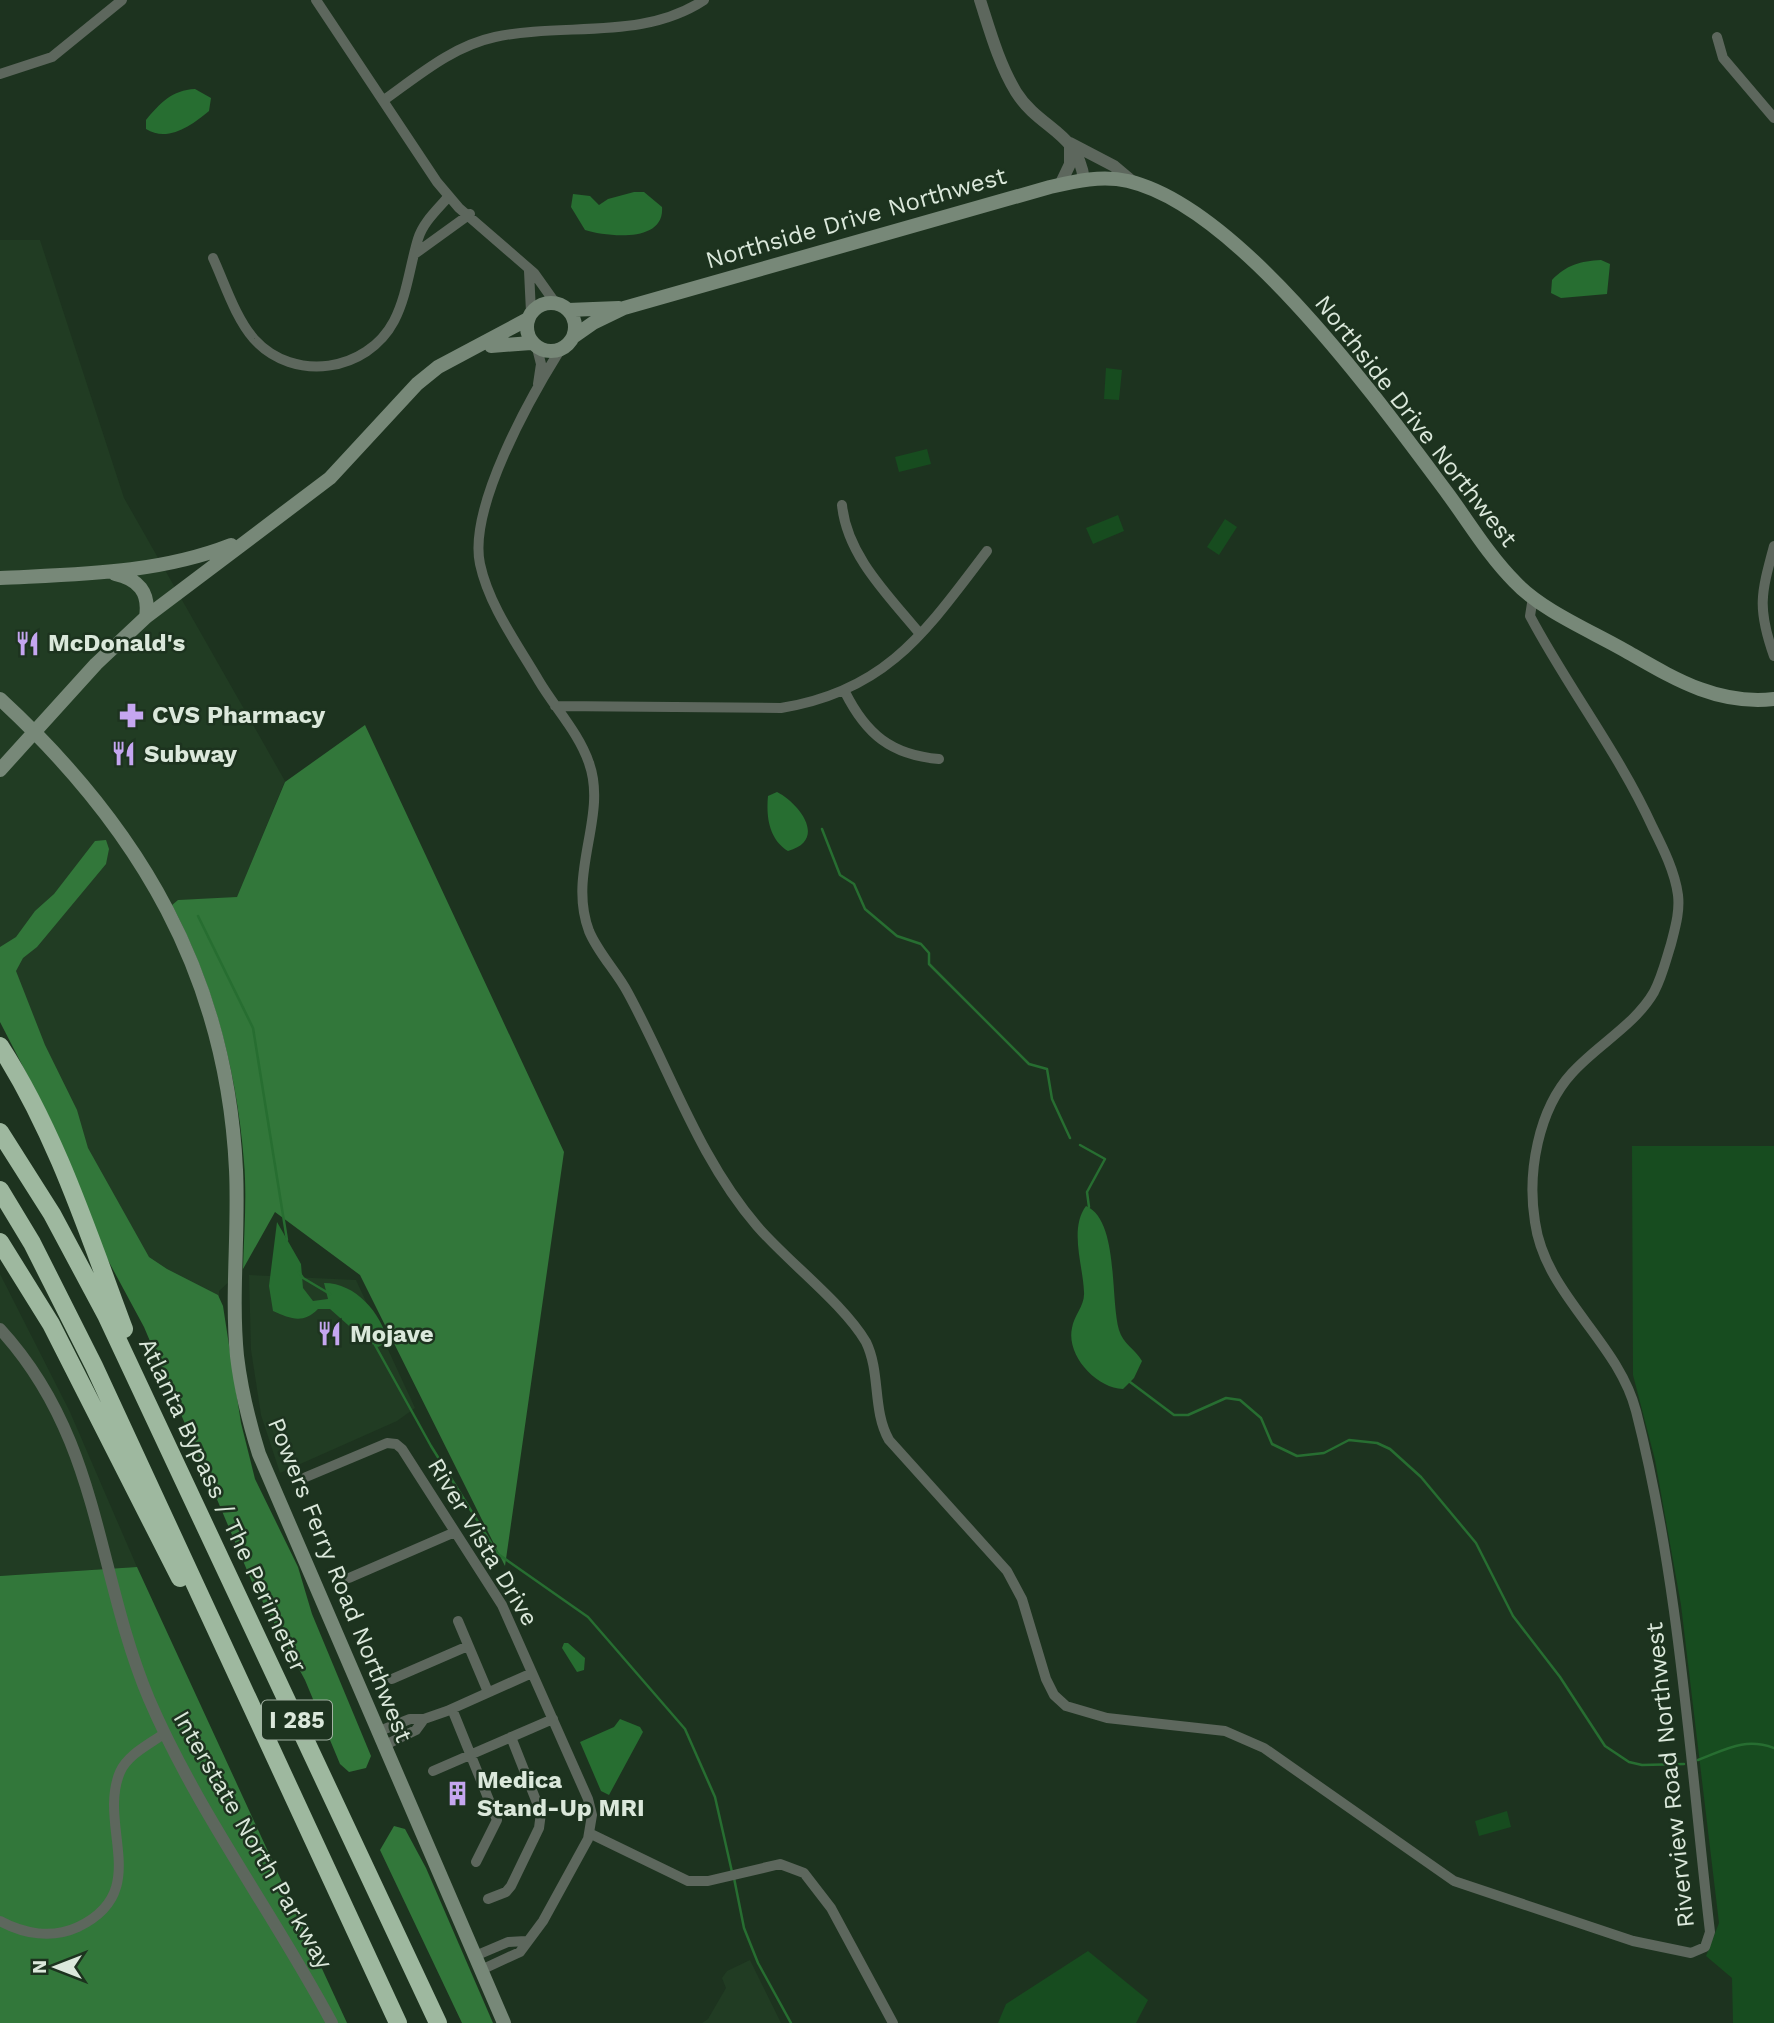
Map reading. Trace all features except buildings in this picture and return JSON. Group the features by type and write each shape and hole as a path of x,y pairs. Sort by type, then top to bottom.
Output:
{"highway":[{"path":"0,1046 32,1100 57,1155 156,1418"},
{"name":"Atlanta Bypass / The Perimeter","path":"0,1132 52,1214 156,1418 438,2023"},
{"name":"I 285","path":"0,1190 64,1304 398,2023"},
{"path":"0,1242 51,1324 176,1571 230,1660"}],"main road":[{"name":"Northside Drive Northwest","path":"573,337 593,323 624,308 1060,185 1084,180 1133,182 1172,199 1210,223 1280,288 1405,437 1503,569 1533,597 1702,692 1738,700 1774,699"},
{"path":"0,770 96,664 146,617 330,478 417,384 438,368 529,316 545,303 562,307 575,324 573,337 560,350 552,352 534,345 506,342 472,350"},
{"name":"Northside Drive Northwest","path":"562,307 624,308"},
{"path":"529,316 527,335 534,345"},
{"path":"0,578 106,572 185,562 248,538"},
{"path":"106,572 123,576 140,585 147,600 146,617"},
{"name":"Powers Ferry Road Northwest","path":"0,699 89,789 128,843 183,940 202,990 231,1106 236,1174 235,1324 241,1385 248,1420 270,1483 504,2023"}],"street":[{"path":"0,74 52,57 122,0"},
{"path":"317,0 449,196 528,267 562,307"},
{"path":"384,100 445,57 475,42 512,34 662,21 704,0"},
{"path":"980,0 1016,92 1036,116 1070,142 1114,166 1133,182"},
{"path":"1717,37 1723,58 1774,118"},
{"path":"1070,142 1080,159 1084,180"},
{"path":"1060,185 1070,164 1070,142"},
{"path":"213,258 244,324 254,339 265,349 292,363 327,366 361,356 386,333 399,310 418,238 428,220 449,196"},
{"path":"416,253 470,214"},
{"path":"528,267 532,282 529,316"},
{"name":"Riverview Road Northwest","path":"534,345 541,364 536,394"},
{"name":"Riverview Road Northwest","path":"560,350 488,496 478,545 483,575 500,614 582,746 592,771 593,806 581,892 590,934 629,994 679,1104 738,1203 866,1342 872,1356 880,1422 889,1440 1012,1578 1054,1695 1066,1706 1097,1716 1211,1728 1239,1735 1264,1748 1454,1881 1633,1941 1691,1953 1705,1947 1710,1932 1670,1593 1646,1459 1628,1387 1618,1367 1547,1261 1537,1234 1534,1207 1537,1151 1549,1107 1572,1073 1639,1010 1654,991 1676,925 1678,894 1659,841 1628,777 1530,616 1533,597"},
{"path":"842,505 845,530 868,570 920,634"},
{"path":"1774,546 1764,585 1761,612 1774,656"},
{"path":"555,706 781,708 813,703 845,692 879,671 920,634 987,551"},
{"path":"845,692 860,719 887,744 906,755 939,759"},
{"name":"Interstate North Parkway","path":"0,1329 43,1385 74,1447 136,1666 165,1733 332,2023"},
{"name":"River Vista Drive","path":"306,1477 383,1444 394,1443 405,1453 502,1605 588,1799 592,1815 589,1833 543,1921 520,1952 481,1970"},
{"path":"349,1578 455,1532"},
{"path":"458,1621 488,1692"},
{"path":"393,1679 468,1646"},
{"path":"380,1739 416,1730 424,1720 533,1673"},
{"path":"452,1709 497,1820 476,1863"},
{"path":"433,1771 553,1719"},
{"path":"0,1921 32,1933 52,1934 72,1930 91,1921 105,1907 114,1892 121,1863 115,1805 121,1772 135,1754 165,1733"},
{"path":"488,1899 506,1892 511,1886 541,1820 537,1797 511,1737"},
{"path":"589,1833 688,1881 727,1877 780,1864 804,1873 831,1908 893,2023"},
{"path":"475,1956 508,1942 526,1941"}],"shaded area":[{"path":"195,89 211,98 209,111 187,127 171,133 154,133 146,129 146,120 162,103 180,92"},
{"path":"644,192 662,207 660,219 654,227 633,235 585,230 571,207 573,194 590,196 599,205 608,199"},
{"path":"0,240 40,240 124,498 285,781 237,898 179,900 172,905 198,959 223,1029 236,1097 244,1165 243,1269 219,1291 219,1312 163,1338 0,998"},
{"path":"1601,260 1610,264 1607,294 1561,298 1551,293 1552,280 1568,267"},
{"path":"1106,368 1122,370 1119,400 1104,399"},
{"path":"927,449 931,464 899,472 895,457"},
{"path":"1118,515 1124,531 1093,544 1086,528"},
{"path":"1225,519 1237,527 1219,555 1207,547"},
{"path":"365,725 564,1152 505,1566 360,1275 275,1212 243,1269 245,1175 236,1095 211,998 187,935 172,905 178,900 237,897 285,782"},
{"path":"777,792 794,804 806,821 808,830 806,839 800,846 788,851 773,834 768,819 768,796"},
{"path":"106,840 109,849 106,864 37,947 23,958 16,971 45,1045 77,1110 88,1148 149,1257 218,1295 223,1306 241,1423 255,1479 298,1567 312,1614 371,1756 366,1768 349,1772 340,1764 305,1680 252,1582 144,1327 103,1251 49,1117 0,1022 0,947 16,937 95,841"},
{"path":"1632,1146 1774,1146 1774,2023 1733,2023 1732,1978 1706,1956 1719,1923 1681,1605 1655,1460 1633,1375"},
{"path":"1086,1206 1097,1214 1109,1243 1119,1330 1123,1339 1142,1361 1134,1378 1123,1389 1103,1383 1093,1376 1078,1359 1071,1338 1073,1323 1084,1297 1078,1225"},
{"path":"277,1222 301,1264 303,1288 313,1301 328,1299 324,1283 347,1288 373,1311 388,1342 378,1347 366,1341 330,1309 318,1309 307,1317 297,1319 273,1311 269,1286"},
{"path":"0,1274 70,1412 137,1567 0,1576"},
{"path":"249,1275 356,1280 415,1408 397,1421 280,1473 261,1415 251,1350"},
{"path":"137,1567 347,2023 0,2023 0,1576"},
{"path":"564,1643 568,1643 585,1658 584,1670 577,1672 562,1648"},
{"path":"620,1719 640,1727 643,1732 609,1795 601,1791 580,1742 614,1727"},
{"path":"1507,1811 1511,1827 1479,1836 1475,1821"},
{"path":"394,1826 405,1829 426,1868 493,2023 462,2023 380,1850"},
{"path":"1088,1951 1148,2000 1136,2023 998,2023 1006,2004"},
{"path":"750,1960 781,2023 702,2023 708,2019 726,1988 722,1978 727,1971"}],"waterway":[{"path":"822,829 840,875 854,884 865,909 897,936 921,944 929,953 929,964 1029,1064 1047,1069 1052,1099 1070,1138"},
{"path":"198,916 253,1028 287,1240"},
{"path":"1080,1145 1105,1159 1087,1192 1089,1207"},
{"path":"299,1272 303,1278 330,1294"},
{"path":"375,1345 431,1446 498,1554 588,1617 685,1729 715,1797 732,1872"},
{"path":"1130,1382 1174,1415 1188,1415 1226,1398 1240,1400 1261,1418 1272,1444 1297,1456 1324,1453 1349,1440 1377,1443 1390,1449 1421,1477 1476,1543 1513,1616 1560,1677 1605,1746 1629,1762 1642,1765 1684,1764"},
{"path":"1698,1760 1744,1744 1774,1748"},
{"path":"734,1878 744,1928 758,1963 791,2023"}],"place":[{"name":"McDonald's","path":"28,643"},
{"name":"CVS Pharmacy","path":"132,715"},
{"name":"Subway","path":"124,754"},
{"name":"Mojave","path":"330,1334"},
{"name":"Medica Stand-Up MRI","path":"457,1794"}]}
